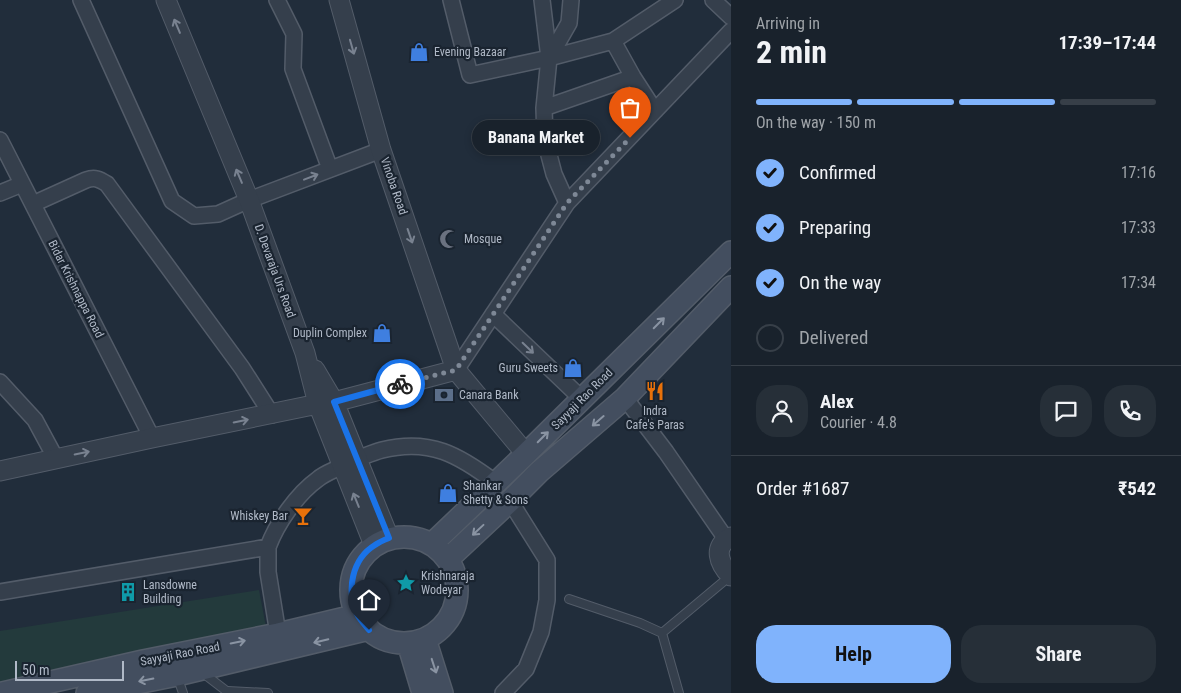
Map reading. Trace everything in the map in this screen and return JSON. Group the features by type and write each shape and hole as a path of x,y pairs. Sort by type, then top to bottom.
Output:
{"main road":[{"name":"Sayyaji Rao Road","path":"432,544 731,252"},
{"name":"Sayyaji Rao Road","path":"448,558 539,472 625,398 731,286"},
{"path":"404,536 418,538 432,544 448,558 455,573 458,589 456,605 449,619 438,631 417,641 394,642 381,638 363,622 352,600 351,585 355,570 363,556 382,542 404,536"},
{"name":"Sayyaji Rao Road","path":"2,693 143,661 184,676 278,634 363,622"},
{"name":"Sayyaji Rao Road","path":"87,693 184,676 363,622"},
{"path":"417,641 423,693"},
{"path":"417,641 442,693"}],"street":[{"path":"81,0 172,201 194,216 218,214 249,200 382,150"},
{"name":"D. Devaraja Urs Road","path":"166,0 249,200 305,353 326,403"},
{"path":"277,0 294,34 294,69 330,169"},
{"name":"Vinoba Road","path":"339,0 382,150 456,370"},
{"path":"451,0 470,75 549,58 614,41 675,0"},
{"path":"542,0 549,58 544,108 546,140 554,174 567,203"},
{"path":"549,58 569,23 571,0"},
{"path":"713,0 731,17"},
{"path":"0,471 152,438 272,415 456,370 567,203 731,31"},
{"path":"614,41 655,111"},
{"path":"544,108 633,76"},
{"name":"Bidar Krishnappa Road","path":"0,140 152,438"},
{"path":"33,204 93,178 107,184 242,368 272,415"},
{"path":"0,193 22,184"},
{"path":"493,314 582,399"},
{"path":"456,370 526,454"},
{"path":"0,382 36,420 56,458"},
{"path":"625,398 728,538 721,544 719,552 724,569 730,576"},
{"path":"326,403 382,542"},
{"path":"278,634 268,572 268,547 286,514 301,494 319,478 350,462 382,450 404,446 424,447 450,453 496,483"},
{"path":"503,693 526,669 541,632 547,600 547,560 510,500"},
{"path":"0,592 268,547"}],"lane":[{"path":"662,633 730,576"},
{"path":"569,599 640,622 662,633 679,693"},
{"path":"184,676 228,692 268,693"}],"green space":[{"path":"259,590 267,632 0,690 0,631"}],"way so far":[{"path":"400,384 456,370 567,203 630,138"}],"place":[{"name":"Evening Bazaar","path":"419,52"},
{"name":"Banana Market","path":"630,138"},
{"name":"Mosque","path":"449,239"},
{"name":"Duplin Complex","path":"382,333"},
{"name":"Guru Sweets","path":"573,368"},
{"name":"Indra Cafe's Paras","path":"655,391"},
{"name":"Canara Bank","path":"444,395"},
{"name":"Shankar Shetty & Sons","path":"448,493"},
{"name":"Whiskey Bar","path":"303,516"},
{"name":"Krishnaraja Wodeyar","path":"406,583"},
{"name":"Lansdowne Building","path":"128,592"}],"route":[{"path":"369,630 358,615 352,600 351,585 355,570 363,556 374,545 389,538 334,402 400,384"}]}
